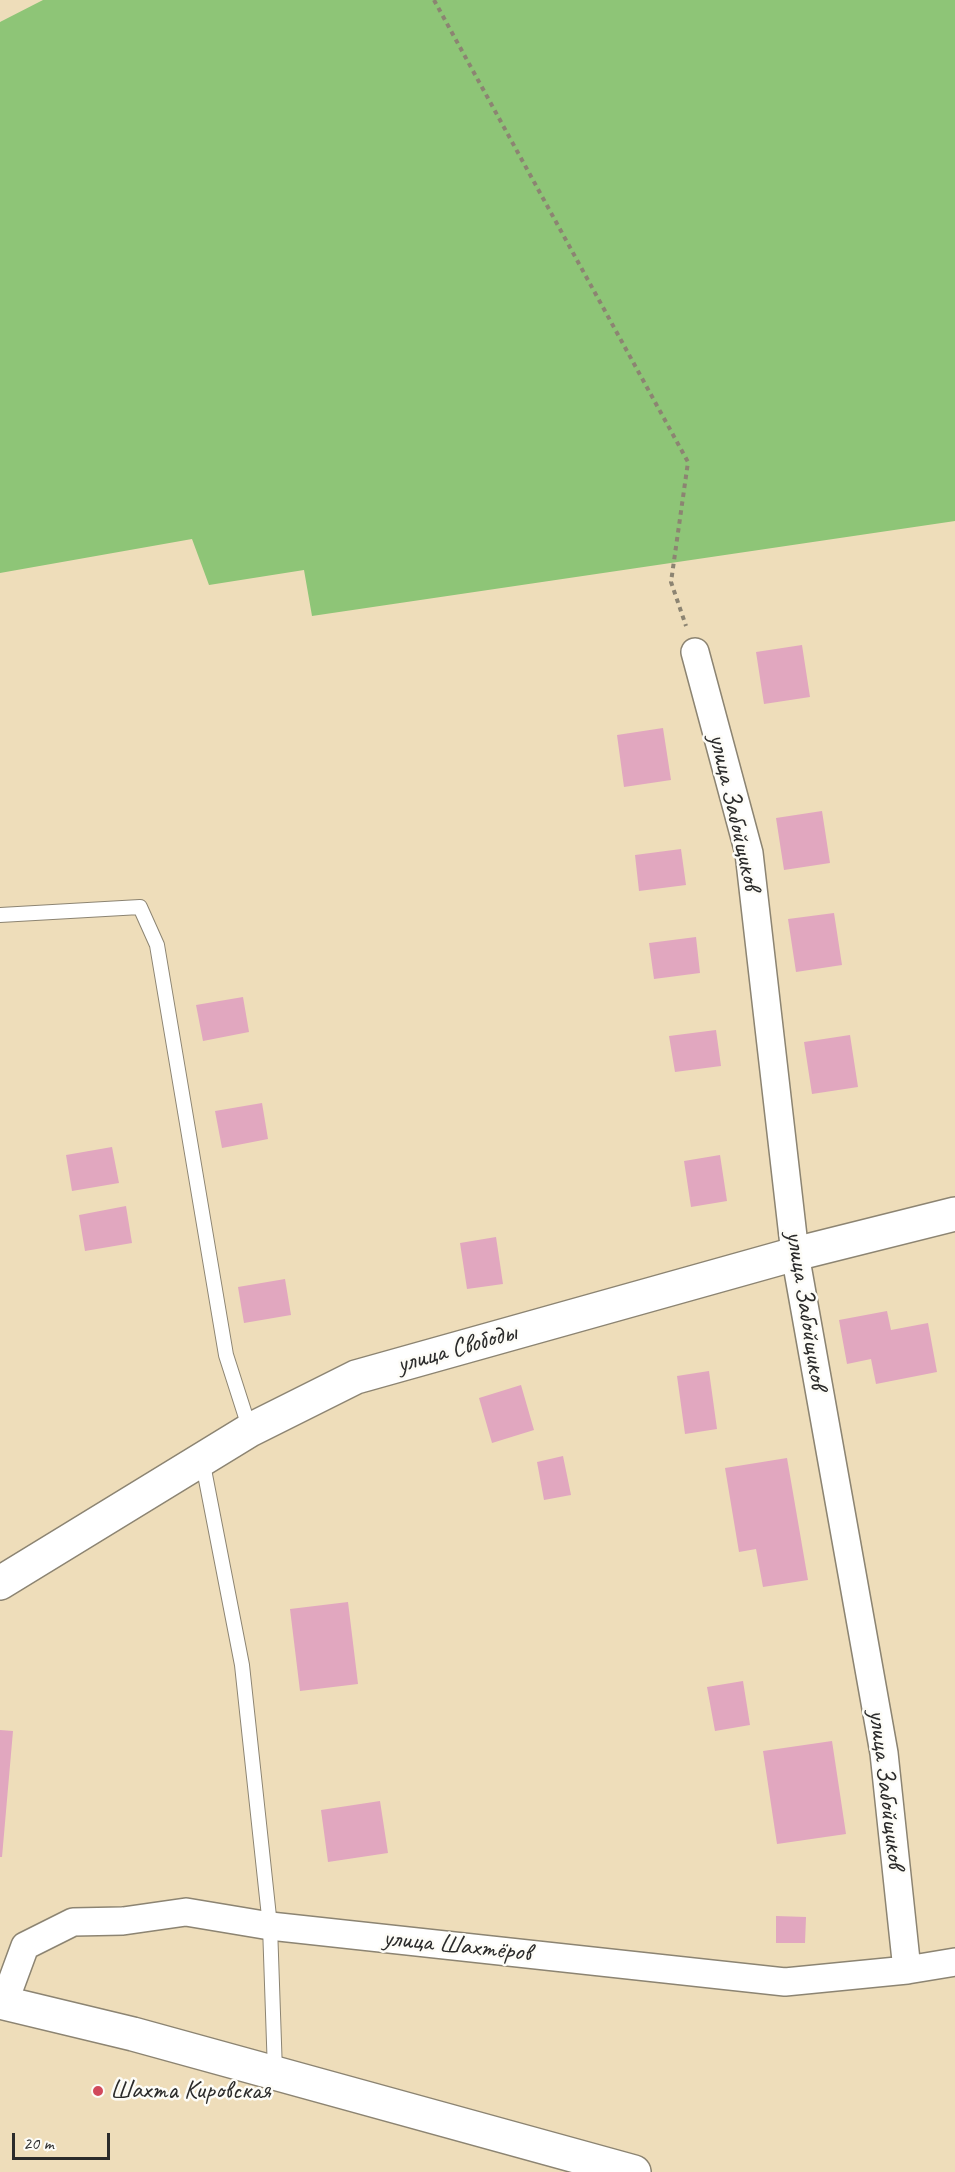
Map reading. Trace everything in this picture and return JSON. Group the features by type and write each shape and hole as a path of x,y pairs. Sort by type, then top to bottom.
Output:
{"main road":[{"name":"улица Свободы","path":"0,1583 250,1430 357,1377 795,1254 955,1214"},
{"path":"2,2002 275,2072 634,2172"}],"street":[{"name":"улица Забойщиков","path":"695,652 749,853 795,1254 884,1753 908,1970"},
{"name":"улица Шахтёров","path":"2,2002 25,1946 73,1922 123,1921 186,1912 270,1926 785,1982 908,1970 955,1962"}],"lane":[{"path":"0,915 140,907 157,945 226,1355 250,1430"},
{"path":"202,1459 242,1665 270,1926 275,2072"}],"path":[{"path":"434,0 688,462 671,582 695,652"}],"green space":[{"path":"43,0 955,0 955,521 312,616 304,570 209,585 192,539 0,573 0,22"}],"building":[{"path":"802,645 810,697 764,704 756,652"},
{"path":"663,728 671,780 624,787 617,735"},
{"path":"822,811 830,863 784,870 776,818"},
{"path":"681,849 686,885 639,891 635,855"},
{"path":"834,913 842,965 796,972 788,919"},
{"path":"696,937 700,973 654,979 649,943"},
{"path":"243,997 249,1032 203,1041 196,1005"},
{"path":"716,1030 721,1066 675,1072 669,1036"},
{"path":"850,1035 858,1087 812,1094 804,1042"},
{"path":"262,1103 268,1139 222,1148 215,1111"},
{"path":"112,1147 119,1183 72,1191 66,1155"},
{"path":"720,1155 727,1201 691,1207 684,1161"},
{"path":"126,1206 132,1243 85,1251 79,1215"},
{"path":"496,1237 503,1284 467,1289 460,1243"},
{"path":"285,1279 291,1315 244,1323 238,1287"},
{"path":"887,1311 891,1330 928,1323 937,1372 876,1384 871,1359 847,1364 839,1320"},
{"path":"709,1371 717,1429 685,1434 677,1376"},
{"path":"521,1385 534,1430 492,1443 479,1398"},
{"path":"563,1456 571,1495 544,1500 537,1462"},
{"path":"787,1458 808,1580 763,1587 756,1549 739,1552 725,1468"},
{"path":"348,1602 358,1684 300,1691 290,1609"},
{"path":"743,1681 750,1725 715,1731 707,1687"},
{"path":"0,1730 13,1731 2,1857 0,1857"},
{"path":"832,1741 846,1834 777,1844 763,1751"},
{"path":"380,1801 388,1853 328,1862 321,1810"},
{"path":"776,1916 806,1917 805,1943 776,1943"}],"place":[{"name":"Шахта Кировская","path":"98,2091"}]}
